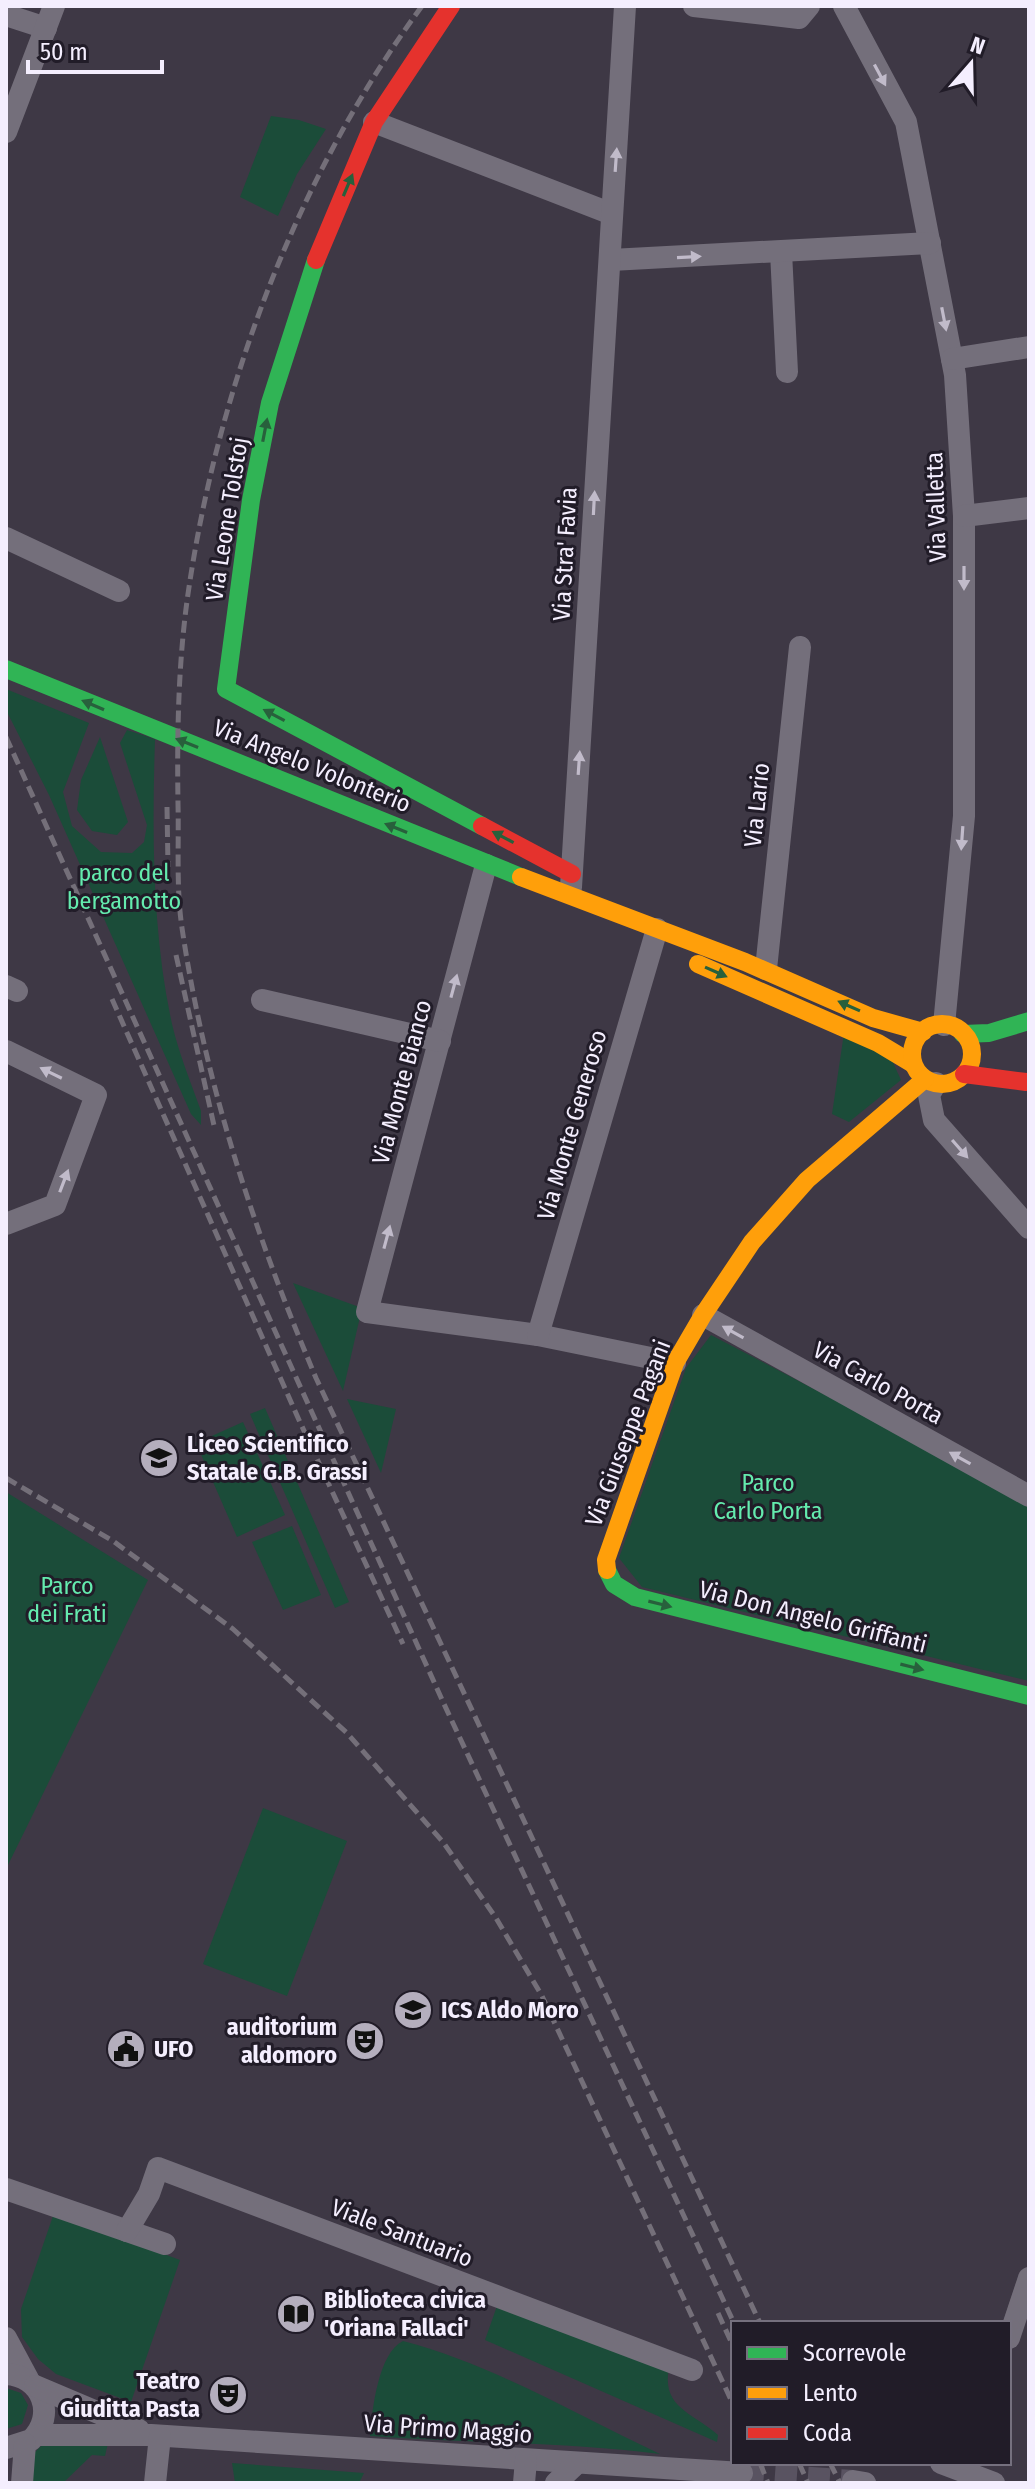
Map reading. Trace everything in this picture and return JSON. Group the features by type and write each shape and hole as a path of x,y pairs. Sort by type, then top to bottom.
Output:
{"street":[{"path":"6,132 54,6"},
{"name":"Via Leone Tolstoj","path":"451,6 374,122 315,262 270,403 251,500 226,689 571,885"},
{"name":"Via Stra' Favia","path":"571,885 625,6"},
{"path":"694,6 799,18 809,6"},
{"name":"Via Valletta","path":"844,6 906,122 952,359 964,516 964,816 956,1046"},
{"path":"6,15 46,28"},
{"path":"374,122 612,214"},
{"path":"611,260 930,243"},
{"path":"781,252 787,372"},
{"path":"952,359 1029,347"},
{"path":"964,516 1029,508"},
{"path":"6,538 119,591"},
{"name":"Via Lario","path":"766,969 800,647"},
{"name":"Via Angelo Volonterio","path":"6,669 486,865 571,885 599,908 878,1043 913,1064"},
{"name":"Via Monte Bianco","path":"486,865 367,1312 538,1335"},
{"name":"Via Angelo Volonterio","path":"655,936 766,969 898,1027 956,1046 1028,1083"},
{"name":"Via Monte Generoso","path":"538,1335 655,936"},
{"path":"262,1000 440,1041"},
{"path":"1029,1021 956,1046 913,1046 913,1064 930,1081 929,1095 934,1120 1029,1228"},
{"name":"Via Giuseppe Pagani","path":"606,1560 675,1363 752,1242 807,1180 881,1113 930,1081 952,1083 956,1046"},
{"path":"6,1051 96,1095 55,1205 6,1224"},
{"name":"Via Carlo Porta","path":"703,1315 1029,1496"},
{"path":"538,1335 675,1363"},
{"name":"Via Don Angelo Griffanti","path":"606,1560 611,1582 635,1597 1029,1696"},
{"name":"Viale Santuario","path":"127,2231 149,2194 158,2168 692,2370"},
{"path":"6,2189 165,2244"},
{"path":"1011,2332 1029,2278"},
{"path":"6,2338 23,2380 41,2395 45,2416 22,2442 22,2483"},
{"name":"Via Primo Maggio","path":"23,2380 155,2436"},
{"path":"155,2436 155,2483"},
{"name":"Via Primo Maggio","path":"22,2442 155,2436 742,2473"},
{"path":"524,2483 526,2460"},
{"path":"556,2483 577,2463"},
{"path":"963,2472 994,2483"}],"green space":[{"path":"271,116 299,120 326,129 297,174 278,216 240,197"},
{"name":"parco del bergamotto","path":"6,689 89,723 63,792 72,826 101,852 132,853 144,842 147,825 120,743 127,730 155,739 154,846 160,954 172,1024 201,1111 201,1125 191,1114 49,795 6,710"},
{"path":"100,737 128,822 117,835 92,831 77,810 81,780"},
{"path":"844,1033 890,1056 901,1080 849,1122 832,1114"},
{"path":"293,1283 362,1308 343,1391"},
{"name":"Parco Carlo Porta","path":"711,1335 1029,1502 1029,1681 642,1587 619,1558 686,1368"},
{"path":"347,1399 396,1409 381,1473"},
{"path":"265,1408 349,1602 335,1608 250,1414"},
{"path":"243,1422 285,1515 237,1537 196,1443"},
{"name":"Parco dei Frati","path":"6,1492 148,1580 8,1865 6,1864"},
{"path":"292,1526 321,1595 283,1610 252,1542"},
{"path":"263,1808 347,1841 287,1996 203,1964"},
{"path":"54,2213 180,2260 131,2402 56,2374 38,2359 22,2337 21,2309"},
{"path":"497,2306 669,2368 670,2392 675,2401 718,2435 717,2442 485,2340"},
{"path":"403,2341 502,2377 660,2454 588,2447 370,2436 382,2370 394,2348"},
{"path":"6,2388 21,2393 28,2405 22,2424 6,2429"},
{"path":"47,2440 108,2443 105,2456 92,2455 63,2483 30,2483 32,2455"},
{"path":"232,2463 364,2473 359,2483 235,2483"}],"tunnel":[{"path":"742,2473 853,2481"}],"railway":[{"path":"422,6 377,72 336,142 300,214 268,289 218,444 200,522 182,652 178,779 178,882 182,928 218,1101 253,1213 316,1378 759,2321"},
{"path":"6,737 444,1704 733,2321"},
{"path":"167,807 168,867"},
{"path":"176,955 215,1130"},
{"path":"112,999 299,1420 403,1644"},
{"path":"6,1478 113,1541 233,1629 347,1733 443,1842 496,1918 542,1996 731,2400"},
{"path":"718,2313 731,2342"},
{"path":"761,2465 768,2483"},
{"path":"800,2465 808,2483"},
{"path":"831,2465 840,2483"}],"traffic: fast":[{"path":"316,260 270,403 251,500 226,689 482,826"},
{"path":"6,669 521,877"},
{"path":"963,1034 989,1033 1029,1021"},
{"path":"607,1570 614,1584 635,1597 1029,1696"}],"traffic: slow":[{"path":"521,877 745,962 873,1018 923,1032"},
{"path":"698,964 878,1043 913,1064"},
{"path":"942,1024 963,1033 972,1054 963,1075 942,1084 921,1075 912,1054 921,1033 942,1024"},
{"path":"607,1570 606,1560 675,1363 703,1315 752,1242 807,1180 925,1079"}],"traffic: jam":[{"path":"316,260 374,122 451,6"},
{"path":"482,826 572,874"},
{"path":"964,1074 1026,1082"}],"place":[{"name":"Liceo Scientifico Statale G.B. Grassi","path":"159,1458"},
{"name":"ICS Aldo Moro","path":"413,2010"},
{"name":"auditorium aldomoro","path":"365,2041"},
{"name":"UFO","path":"126,2049"},
{"name":"Biblioteca civica 'Oriana Fallaci'","path":"296,2314"},
{"name":"Teatro Giuditta Pasta","path":"228,2395"}]}
